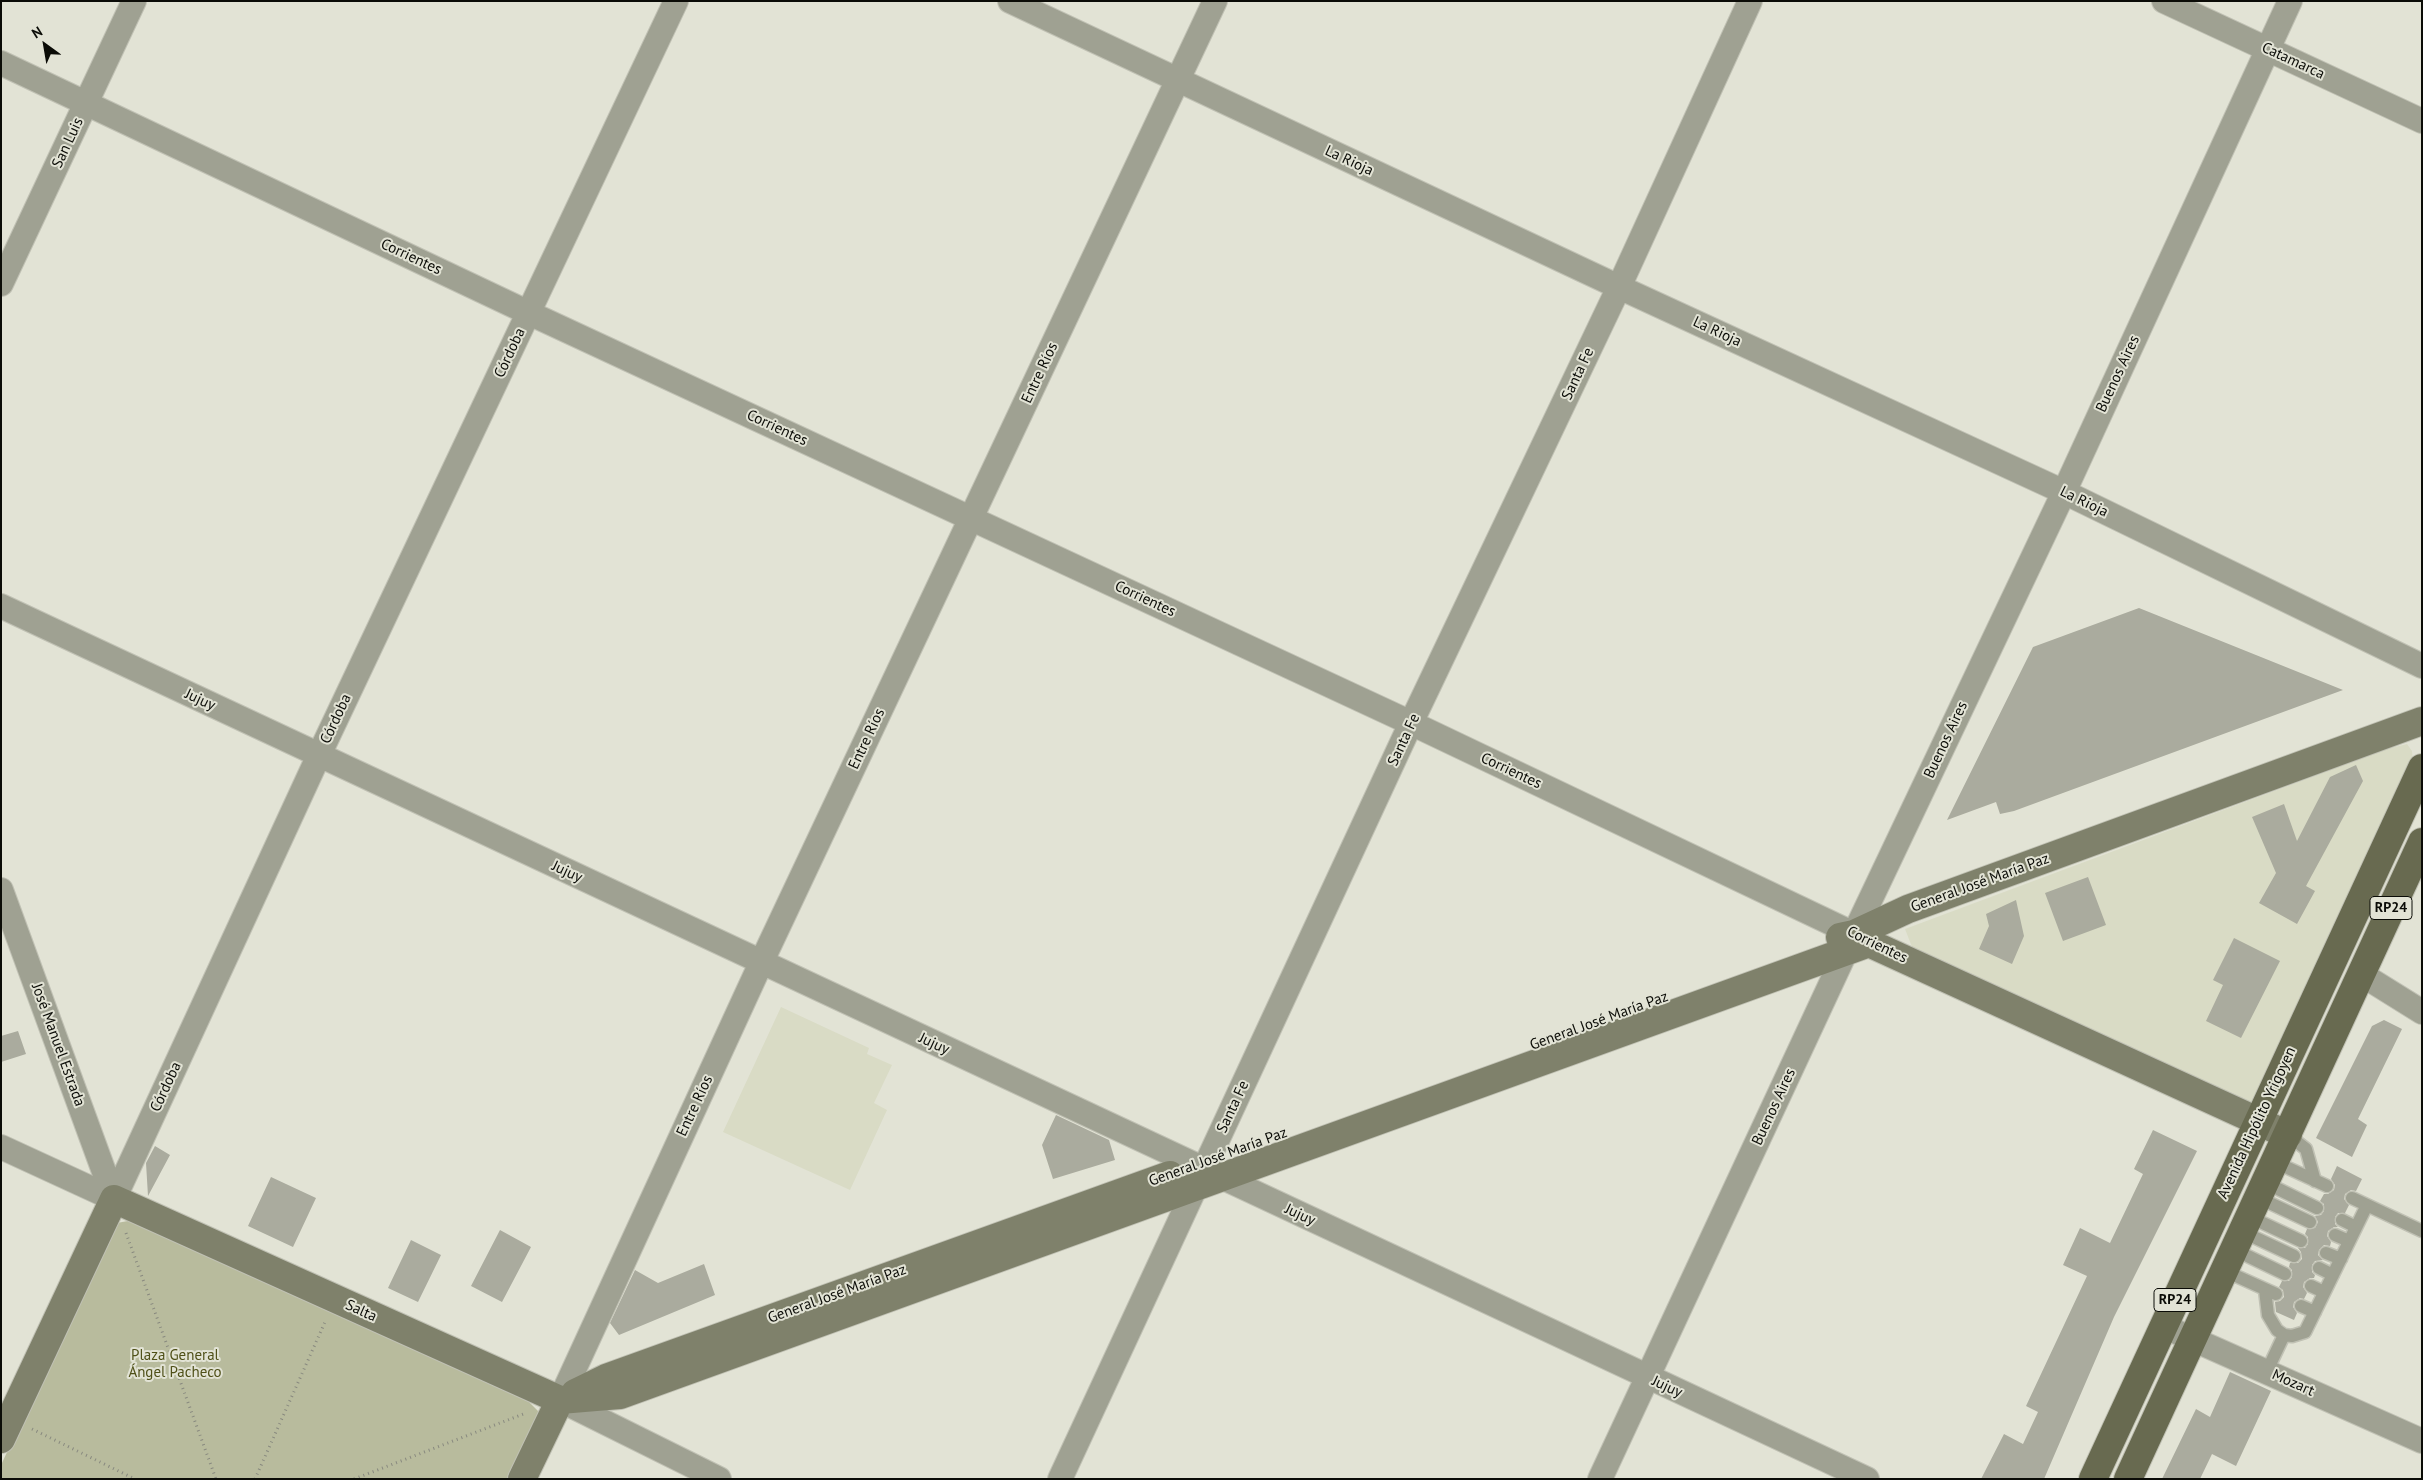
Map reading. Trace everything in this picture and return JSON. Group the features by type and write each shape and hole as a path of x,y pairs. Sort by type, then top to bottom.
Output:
{"main road":[{"name":"Avenida Hipólito Yrigoyen","path":"2093,1479 2422,768"},
{"name":"RP24","path":"2128,1479 2422,842"}],"street":[{"name":"San Luis","path":"1,284 134,1"},
{"name":"Córdoba","path":"6,1429 114,1200 318,755 676,1"},
{"name":"La Rioja","path":"1010,1 1619,287 2064,492 2422,666"},
{"name":"Entre Ríos","path":"522,1479 761,963 1214,1"},
{"name":"Santa Fe","path":"1060,1479 1411,724 1619,287 1750,1"},
{"name":"Catamarca","path":"2164,1 2422,121"},
{"name":"Buenos Aires","path":"1600,1479 1856,942 2290,1"},
{"name":"Corrientes","path":"1,63 529,313 1411,724 1856,942 2288,1135"},
{"name":"Jujuy","path":"1,606 1204,1172 1867,1479"},
{"name":"General José María Paz","path":"560,1400 606,1378 1204,1172 1823,940 1856,942 1908,909 2422,721"},
{"name":"José Manuel Estrada","path":"1,890 114,1200"},
{"path":"2361,974 2422,1012"},
{"name":"Salta","path":"1,1147 114,1200 560,1400 719,1479"},
{"name":"Mozart","path":"2163,1326 2422,1441"}],"lane":[{"path":"2288,1135 2306,1149 2315,1181"},
{"path":"2250,1216 2315,1181 2328,1186"},
{"path":"2352,1198 2422,1231"},
{"path":"2250,1216 2270,1292 2268,1315 2278,1330 2284,1335 2300,1335 2305,1332 2367,1205"},
{"path":"2250,1216 2317,1208"},
{"path":"2250,1216 2310,1222"},
{"path":"2250,1216 2301,1241"},
{"path":"2250,1216 2294,1256"},
{"path":"2250,1216 2286,1274"},
{"path":"2342,1220 2356,1227"},
{"path":"2335,1234 2349,1241"},
{"path":"2326,1253 2340,1259"},
{"path":"2319,1268 2333,1274"},
{"path":"2310,1286 2324,1292"},
{"path":"2301,1306 2315,1312"},
{"path":"2267,1372 2284,1335"}],"path":[{"path":"114,1200 216,1479"},
{"path":"255,1479 335,1299"},
{"path":"354,1479 560,1400"},
{"path":"6,1429 135,1479"}],"shaded area":[{"path":"2407,744 2412,751 2413,761 2251,1103 1912,947 1905,929 2387,749"},
{"path":"781,1007 869,1048 867,1054 892,1065 874,1103 887,1110 850,1190 723,1132"}],"green space":[{"name":"Plaza General Ángel Pacheco","path":"133,1220 529,1402 538,1411 537,1423 511,1479 1,1479 1,1465 110,1233 117,1223"}],"building":[{"path":"2139,608 2343,690 2014,811 2000,814 1996,802 1947,820 2033,647"},
{"path":"2356,765 2363,781 2306,886 2315,891 2297,924 2259,903 2276,873 2252,817 2284,804 2297,841 2330,777"},
{"path":"2088,877 2106,925 2063,941 2045,893"},
{"path":"2016,900 2024,936 2012,964 1979,949 1989,926 1986,914"},
{"path":"2234,938 2280,961 2241,1038 2206,1021 2223,985 2213,980"},
{"path":"2384,1020 2402,1029 2358,1119 2367,1125 2352,1157 2316,1138 2372,1026"},
{"path":"18,1031 26,1054 1,1062 1,1036"},
{"path":"1056,1115 1109,1140 1115,1160 1053,1179 1042,1145"},
{"path":"2153,1130 2197,1151 2114,1317 2044,1479 1981,1479 2004,1434 2023,1444 2038,1412 2026,1406 2087,1276 2063,1265 2080,1228 2110,1243 2143,1174 2134,1169"},
{"path":"155,1146 170,1155 148,1196 146,1163"},
{"path":"2337,1166 2362,1179 2356,1191 2351,1190 2345,1194 2344,1199 2349,1205 2345,1213 2338,1213 2335,1217 2335,1224 2338,1227 2328,1231 2327,1236 2331,1242 2330,1246 2324,1245 2319,1250 2318,1255 2323,1260 2315,1261 2312,1265 2312,1272 2315,1275 2314,1278 2304,1282 2303,1287 2307,1293 2304,1299 2300,1298 2294,1302 2293,1307 2297,1313 2294,1320 2276,1312 2275,1302 2280,1301 2284,1297 2283,1290 2279,1287 2282,1281 2289,1281 2292,1277 2292,1270 2289,1267 2290,1263 2298,1263 2302,1259 2298,1248 2305,1248 2308,1244 2308,1237 2305,1234 2307,1229 2315,1228 2318,1222 2315,1216 2321,1215 2324,1211 2324,1204 2320,1201 2324,1194 2334,1190 2335,1185 2331,1179"},
{"path":"271,1177 316,1198 293,1247 248,1226"},
{"path":"500,1230 531,1247 502,1302 471,1286"},
{"path":"411,1240 441,1255 418,1302 388,1288"},
{"path":"704,1264 715,1295 619,1335 610,1323 635,1270 658,1283"},
{"path":"2230,1372 2271,1391 2236,1466 2212,1454 2200,1479 2162,1479 2196,1409 2210,1417"}]}
